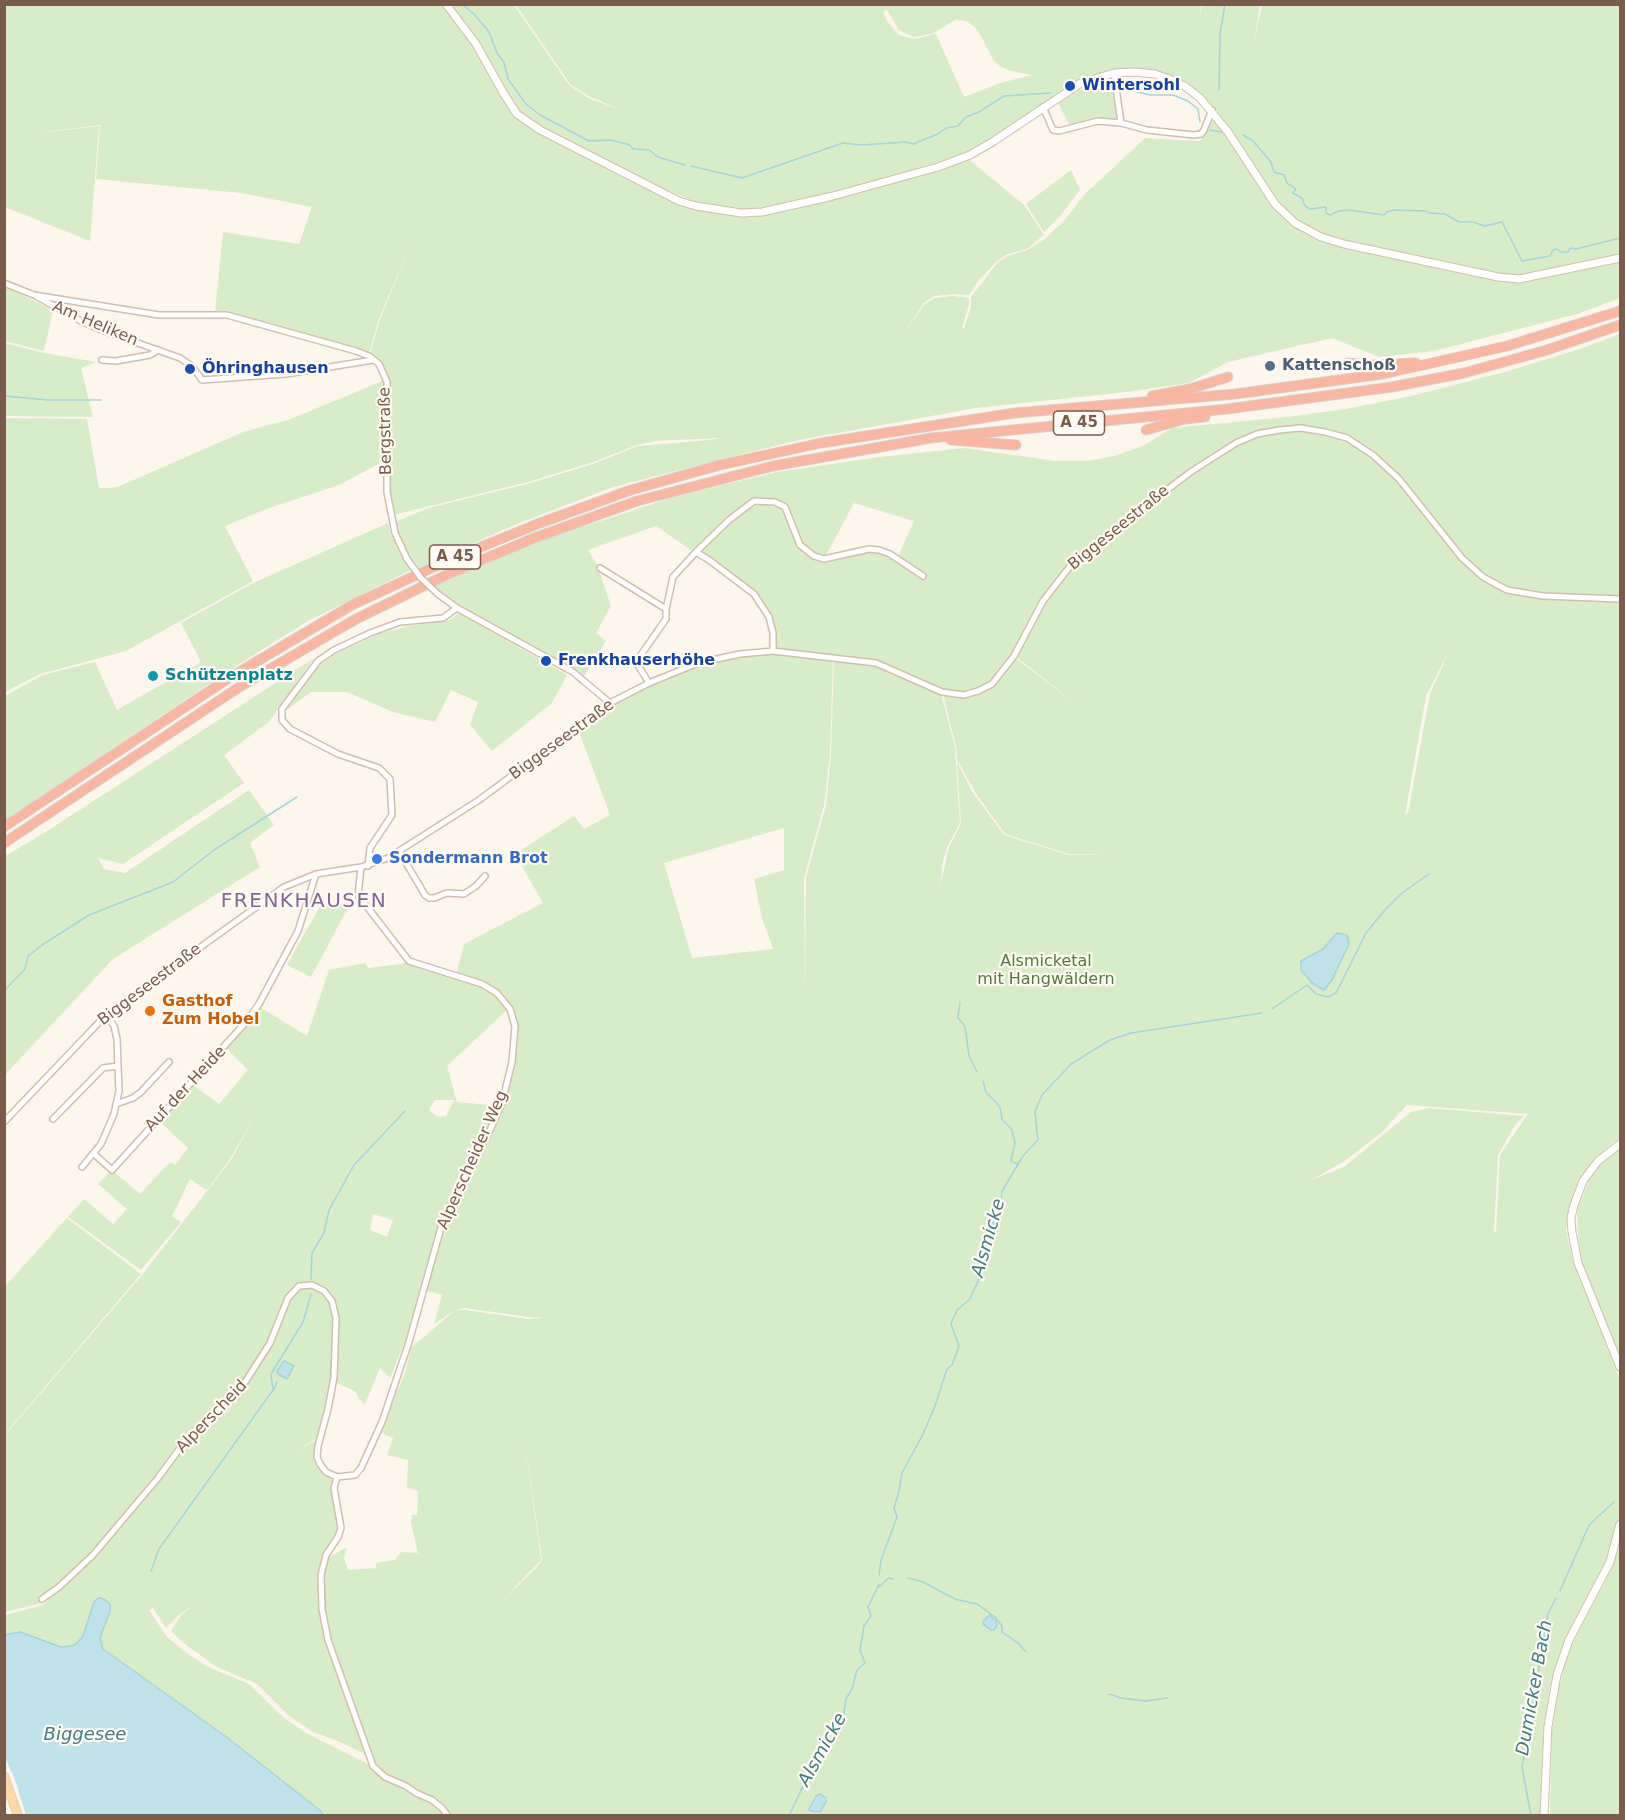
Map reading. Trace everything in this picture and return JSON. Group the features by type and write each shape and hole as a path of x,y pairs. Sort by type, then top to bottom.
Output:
{"highway":[{"name":"A 45","path":"4,827 229,678 352,605 448,560 631,490 720,465 821,443 1015,413 1235,394 1301,386 1428,365 1507,346 1620,311"},
{"name":"A 45","path":"4,843 241,686 356,619 457,570 534,538 637,501 773,466 931,438 1227,409 1392,387 1464,373 1547,350 1620,324"},
{"path":"1348,363 1371,365 1413,362 1428,365"},
{"path":"1134,402 1143,398 1190,389 1228,377"},
{"path":"1146,430 1185,419 1205,417 1227,409"},
{"path":"931,438 1016,445"}],"main road":[{"path":"4,1776 18,1815"}],"street":[{"path":"446,4 476,44 517,114 540,130 679,201 720,211 762,212 788,207 938,167 970,155 994,141 1081,83 1114,73 1155,74 1186,87 1209,107 1275,204 1295,223 1321,237 1445,266 1519,279 1620,258"},
{"path":"1114,73 1120,123"},
{"path":"1043,107 1053,130 1059,131 1098,121 1120,123 1147,130 1197,135 1204,130 1209,107"},
{"path":"4,283 34,295 159,315 227,315 356,351 373,360"},
{"name":"Am Heliken","path":"34,295 81,321 186,362 199,372 202,380 286,374 373,360"},
{"name":"Am Heliken","path":"102,360 124,360 150,355 158,350"},
{"name":"Bergstraße","path":"373,360 379,364 387,382 387,492 395,533 407,559 421,578 457,608 573,672 610,703"},
{"name":"Biggeseestraße","path":"4,1122 106,1016 284,887 316,874 380,862 479,800 610,703 649,683 698,663 740,654 773,651 876,663 942,692 964,695 992,684 1014,656 1043,601 1071,565 1192,471 1236,443 1257,435 1301,428 1347,438 1373,455 1399,479 1462,558 1483,577 1507,590 1543,596 1620,599"},
{"path":"649,683 636,662 666,619 673,577 729,520 754,501 775,502 785,507 800,544 814,556 824,560 869,549 879,550 890,554 923,576"},
{"path":"696,552 754,594 769,617 773,633 773,651"},
{"path":"600,568 666,609"},
{"path":"368,866 370,848 392,815 390,779 379,768 362,764 325,748 290,729 282,720 282,709 318,661 334,650 400,622 443,618 457,608"},
{"path":"399,851 429,898 447,893 464,894 485,876"},
{"name":"Alperscheider Weg","path":"337,1477 355,1475 361,1468 382,1422 442,1224 502,1103 512,1062 515,1026 510,1009 497,993 482,984 409,961 358,895 361,867"},
{"name":"Auf der Heide","path":"94,1154 112,1170 234,1037 259,1004 298,932 316,874"},
{"path":"82,1167 94,1154 114,1114 119,1090 116,1030 106,1016"},
{"path":"116,1104 133,1098 141,1092 168,1062"},
{"path":"53,1119 103,1068 118,1066"},
{"path":"1620,1144 1598,1161 1582,1181 1571,1218 1578,1263 1620,1367"},
{"name":"Alperscheid","path":"42,1599 59,1587 93,1555 158,1478 186,1440 237,1395 270,1343 288,1298 303,1285 314,1286 324,1291 332,1301 334,1310 334,1377 316,1455 324,1469 337,1477"},
{"path":"337,1477 334,1488 341,1528 326,1555 321,1575 322,1609 328,1640 373,1766 385,1777 432,1800 447,1815"},
{"path":"1544,1815 1548,1726 1557,1675 1569,1640 1602,1580 1618,1542 1620,1524"}],"green space":[{"path":"1201,4 1200,16 1202,5 1260,5 1254,42 1262,5 1620,5 1620,298 1577,314 1434,351 1379,357 1332,338 1228,362 1189,383 976,408 799,440 613,487 517,524 418,568 407,553 395,522 428,508 527,484 593,464 638,446 721,438 655,441 637,445 593,462 528,482 393,515 387,460 389,381 370,355 379,322 411,244 378,321 369,354 227,313 215,312 223,232 299,244 312,207 241,193 96,179 100,125 30,134 99,126 90,241 5,207 4,5 514,5 569,85 590,99 622,110 590,97 570,84 516,5","holes":["887,10 899,30 914,37 932,34 955,20 966,21 974,26 994,61 1000,66 1032,75 1000,83 964,97 936,34 915,39 899,35 887,21 883,12","1115,69 1156,72 1201,95 1218,112 1200,141 1145,138 1083,196 1064,221 1046,238 1027,250 998,262 971,297 971,306 964,329 962,328 969,298 953,296 935,298 925,304 903,334 924,303 934,296 969,295 979,280 997,261 1008,254 1027,249 1044,235 1024,205 967,158 843,191 964,154 994,139 1081,80","659,187 706,206 705,211 679,204 655,193"]},
{"path":"1112,79 1117,120 1098,118 1069,124 1058,103 1084,87"},
{"path":"1071,170 1080,190 1044,232 1026,204"},
{"path":"4,286 53,310 44,351 5,341"},
{"name":"Alsmicketal mit Hangwäldern","path":"1620,334 1620,596 1543,594 1507,589 1486,577 1484,579 1506,591 1542,597 1620,600 1620,1140 1613,1142 1582,1175 1571,1202 1566,1230 1572,1257 1620,1380 1620,1513 1612,1546 1600,1578 1573,1623 1550,1687 1544,1726 1540,1815 323,1815 321,1811 225,1736 103,1649 100,1638 110,1611 110,1604 104,1599 99,1598 94,1602 83,1636 71,1646 61,1647 21,1632 5,1635 5,1615 43,1605 93,1558 185,1443 243,1392 273,1343 294,1294 304,1287 323,1292 330,1301 335,1318 333,1377 318,1437 299,1453 318,1439 314,1455 317,1463 333,1481 333,1502 339,1526 338,1534 321,1564 320,1616 326,1642 367,1755 313,1732 288,1715 257,1684 217,1667 175,1635 171,1631 181,1615 197,1604 180,1614 166,1628 153,1608 149,1610 167,1637 206,1666 249,1684 284,1718 306,1733 382,1771 369,1754 329,1638 322,1585 326,1559 347,1547 344,1559 348,1570 376,1568 376,1563 395,1560 401,1552 418,1553 411,1523 412,1515 417,1515 418,1491 407,1488 408,1460 387,1455 393,1438 380,1432 405,1373 411,1348 455,1310 434,1324 442,1295 425,1290 444,1224 503,1103 514,1061 516,1026 511,1009 498,992 482,983 456,976 464,944 543,903 515,854 574,816 584,829 610,815 578,729 613,703 649,684 699,664 741,655 773,652 833,658 830,754 824,805 804,878 805,994 806,878 826,805 831,754 834,659 876,664 941,693 955,748 960,823 947,847 940,887 949,847 961,824 957,762 973,793 1004,835 1069,855 1108,854 1069,854 1005,834 975,792 957,760 956,747 943,694 964,696 979,692 993,685 1014,657 1079,706 1015,656 1044,602 1072,566 1094,546 1193,472 1239,441 1192,469 1093,543 1070,564 1042,600 1012,655 991,683 978,691 964,694 942,691 877,662 777,649 774,646 769,617 754,594 721,567 697,552 745,508 754,502 766,500 754,500 743,508 695,553 656,526 588,550 598,567 611,606 596,633 606,641 583,678 458,606 433,586 536,542 677,496 777,472 964,448 1055,461 1086,461 1114,456 1143,446 1172,428 1287,417 1346,409 1411,396 1505,372","holes":["854,503 914,521 897,559 889,554 869,550 824,560 814,557 824,559","1450,649 1430,694 1408,813 1405,815 1426,696","784,828 784,870 754,879 762,918 773,949 692,958 664,863","1407,1105 1528,1114 1500,1155 1496,1232 1494,1232 1498,1155 1515,1125 1524,1116 1429,1108 1411,1112 1344,1167 1311,1180 1343,1162 1382,1132","465,1308 528,1317 544,1318 528,1319 455,1310","524,1438 542,1560 502,1601 541,1560"]},
{"path":"5,343 44,353 96,362 81,368 93,417 5,416"},
{"path":"385,380 384,461 339,485 269,508 225,526 253,581 126,651 40,674 5,692 5,418 87,419 99,488 110,488 120,486 243,432 288,420"},
{"path":"388,523 391,535 411,570 308,621 230,670 5,820 5,696 43,675 95,662 117,710 201,662 181,623 251,584"},
{"path":"459,613 567,675 552,703 492,751 470,725 478,702 451,690 435,722 393,712 347,692 311,692 284,712 319,666 337,653 379,634 407,626 450,620"},
{"path":"314,658 269,722 224,755 244,783 123,864 98,858 104,869 125,873 249,790 274,825 250,843 260,867 113,959 5,1075 5,856"},
{"path":"351,902 311,977 287,965 320,906"},
{"path":"409,961 481,985 496,993 508,1009 447,1066 457,1102 500,1106 442,1223 408,1341 404,1344 390,1378 380,1368 365,1404 356,1392 335,1382 334,1300 324,1289 312,1283 301,1283 294,1286 285,1301 269,1340 240,1387 225,1404 186,1439 92,1556 42,1603 5,1612 5,1435 142,1275 231,1160 255,1116 230,1159 207,1190 190,1179 172,1216 181,1222 141,1270 68,1217 84,1199 113,1224 127,1209 98,1184 112,1170 140,1194 170,1162 175,1165 188,1148 157,1119 192,1084 219,1104 248,1070 225,1047 258,1006 307,1036 329,970 365,963 368,968","holes":["435,1100 454,1100 446,1116 438,1117 429,1110","373,1214 393,1220 387,1237 370,1230"]},
{"path":"1620,1149 1620,1357 1579,1253 1577,1210 1589,1180 1601,1163"},
{"path":"67,1218 141,1274 5,1434 5,1286"},
{"path":"1620,1549 1620,1815 1550,1816 1552,1731 1566,1658"}],"water":[{"path":"1337,933 1347,935 1349,944 1332,980 1324,990 1312,983 1301,970 1301,961 1323,949"},
{"path":"284,1361 294,1366 287,1379 277,1371"},
{"name":"Biggesee","path":"99,1598 110,1604 110,1611 100,1638 103,1649 225,1736 321,1811 323,1815 5,1816 5,1635 20,1632 61,1647 71,1646 83,1636 94,1602"},
{"path":"990,1615 996,1621 997,1626 994,1630 983,1624 983,1621"},
{"path":"820,1794 826,1798 826,1802 820,1812 810,1811 816,1796"}],"pier":[{"path":"5,1757 26,1815 7,1815 4,1804"}],"waterway":[{"path":"462,4 489,32 497,53 504,62 508,79 526,104 540,115 589,141 611,140 630,145 633,149 649,150 658,157 685,165"},
{"path":"1219,90 1220,35 1225,4"},
{"path":"1118,90 1125,89 1150,95 1173,95 1188,101 1198,109 1200,122"},
{"path":"1084,92 1113,90"},
{"path":"691,166 742,178 843,143 862,145 906,142 913,144 938,134 946,128 958,126 966,117 979,112 1004,96 1051,93"},
{"path":"1210,130 1222,132"},
{"path":"1243,135 1253,141 1271,162 1274,172 1284,175 1287,183 1296,189 1293,193 1302,198 1305,206 1310,209 1326,207 1326,213 1330,215 1349,210 1384,215 1394,210 1426,211 1445,214 1459,222 1473,222 1485,226 1502,222 1522,261 1550,256 1553,250 1557,249 1561,252 1568,252 1570,248 1576,249 1620,238"},
{"path":"4,396 49,400 101,400"},
{"path":"4,991 25,969 28,956 42,945 89,915 173,882 214,850 297,797"},
{"name":"Alsmicke","path":"1272,1009 1307,985 1316,994 1328,997 1336,993 1366,933 1402,893 1429,874"},
{"path":"960,1002 958,1018 965,1026 969,1056 977,1072"},
{"name":"Alsmicke","path":"879,1575 881,1560 897,1517 894,1508 902,1473 923,1434 947,1369 952,1365 959,1346 951,1324 957,1310 970,1299 979,1279 979,1260 985,1239 993,1226 994,1212 1001,1203 1002,1191 1023,1156 1038,1140 1035,1112 1042,1095 1071,1064 1110,1040 1131,1033 1262,1013"},
{"path":"983,1081 986,1092 1000,1107 1002,1119 1012,1130 1015,1143 1011,1161 1017,1164"},
{"path":"311,1279 312,1253 324,1233 329,1210 354,1165 405,1111"},
{"path":"151,1571 159,1549 273,1390 271,1374 303,1322 311,1294"},
{"path":"274,1389 277,1382"},
{"name":"Dumicker Bach","path":"1560,1591 1589,1525 1614,1502"},
{"path":"879,1587 889,1578 893,1579"},
{"path":"908,1578 923,1582 955,1599 977,1604 995,1617 1002,1626 1002,1632 1026,1652"},
{"name":"Alsmicke","path":"789,1816 804,1784 809,1779 813,1765 832,1740 836,1725 843,1720 846,1699 852,1689 857,1670 865,1663 860,1650 864,1626 871,1616 868,1607 879,1584"},
{"name":"Dumicker Bach","path":"1531,1816 1522,1767 1548,1614 1556,1598"},
{"path":"1109,1694 1146,1701 1167,1698"}],"place":[{"name":"Wintersohl","path":"1070,86"},
{"name":"Kattenschoß","path":"1270,366"},
{"name":"Öhringhausen","path":"190,369"},
{"name":"Frenkhauserhöhe","path":"546,661"},
{"name":"Schützenplatz","path":"153,676"},
{"name":"Sondermann Brot","path":"377,859"},
{"name":"Gasthof Zum Hobel","path":"150,1011"}],"district":[{"name":"FRENKHAUSEN","path":"304,902"}]}
